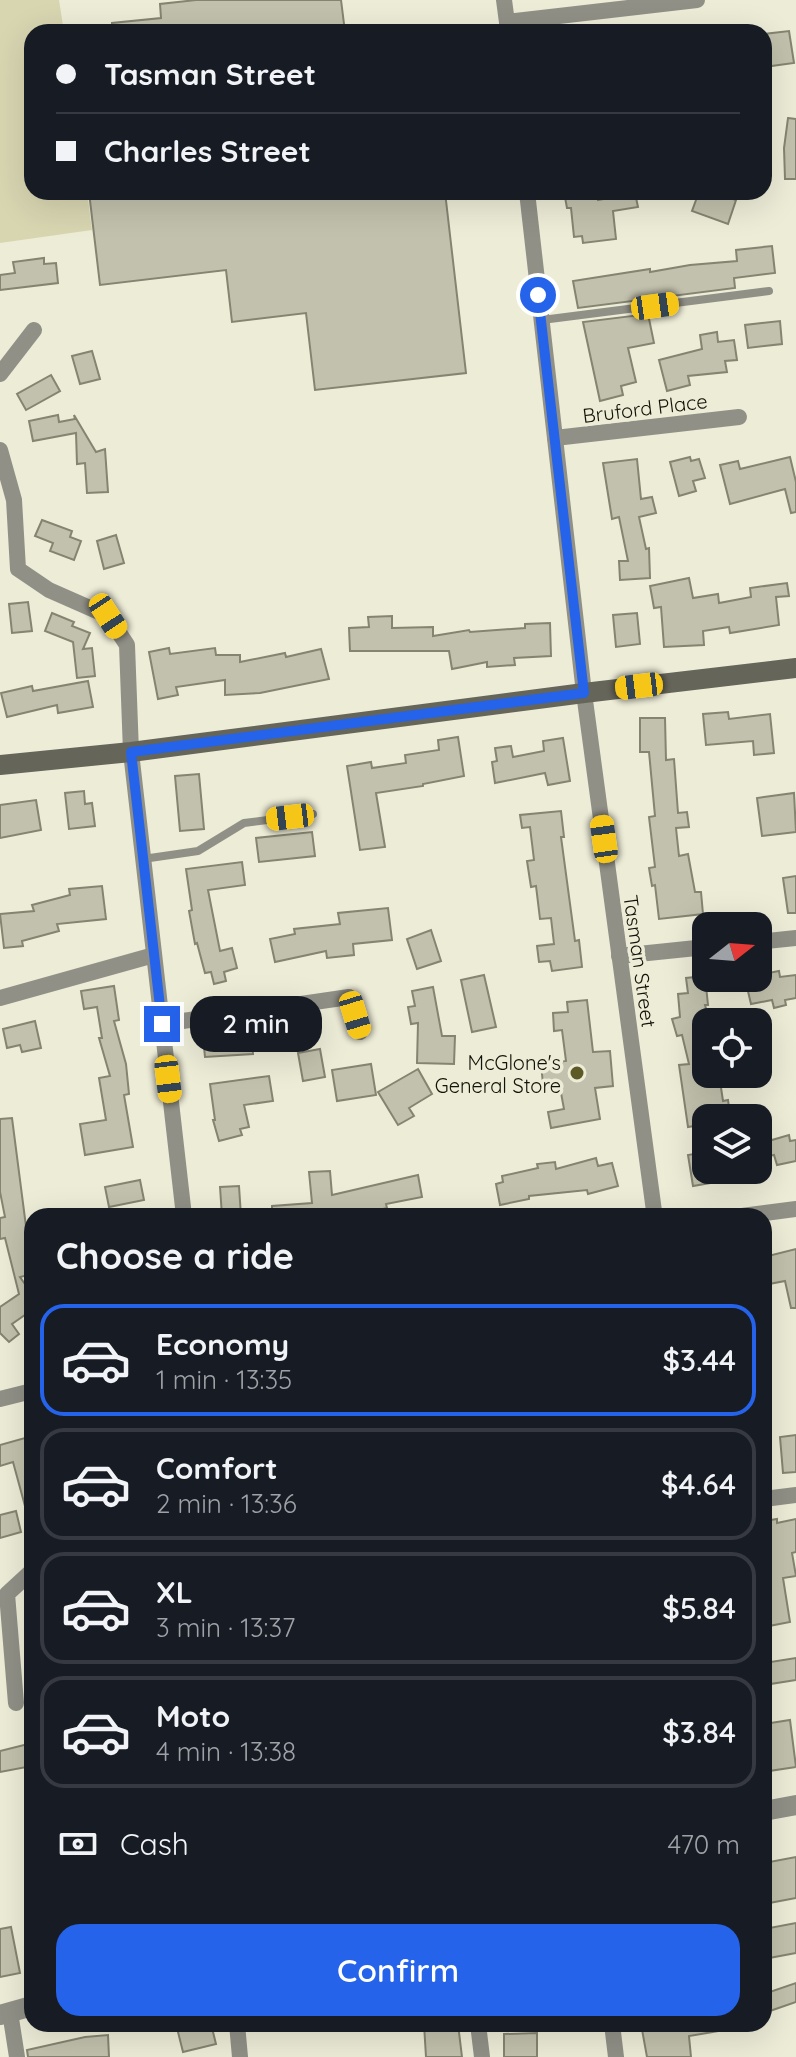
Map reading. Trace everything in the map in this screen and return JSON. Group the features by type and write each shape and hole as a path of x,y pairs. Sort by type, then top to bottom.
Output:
{"main road":[{"path":"0,765 131,752 796,668"}],"street":[{"path":"504,0 508,24"},
{"path":"529,24 697,0"},
{"name":"Tasman Street","path":"528,200 584,693 654,1208"},
{"path":"0,374 34,330"},
{"name":"Bruford Place","path":"555,438 739,417"},
{"path":"0,450 14,500 18,569 49,590 108,616 127,645 131,752 183,1208"},
{"path":"772,941 796,938"},
{"path":"619,956 692,948"},
{"path":"0,998 154,955"},
{"path":"162,1024 349,997 360,1032"},
{"path":"772,1212 796,1209"},
{"path":"0,1399 24,1393"},
{"path":"772,1498 796,1495"},
{"path":"16,1703 7,1594 24,1578"},
{"path":"772,1810 796,1805"},
{"path":"5,2014 17,2057"},
{"path":"238,2032 240,2057"},
{"path":"479,2032 482,2057"},
{"path":"613,2032 616,2057"}],"lane":[{"path":"541,320 769,291"},
{"path":"142,859 198,851 244,823 313,814"}],"shaded area":[{"path":"0,0 59,0 63,24 24,24 24,200 88,200 92,230 0,243"}],"building":[{"path":"196,0 341,0 344,24 112,24 161,18 160,4"},
{"path":"789,31 794,63 772,66 772,33"},
{"path":"788,118 796,119 796,179 785,179 784,148"},
{"path":"90,200 446,200 466,373 315,390 306,313 232,322 226,270 100,285"},
{"path":"566,200 636,200 638,207 613,211 616,239 583,243 582,236 574,237 571,208 567,208"},
{"path":"696,200 736,200 728,224 692,211"},
{"path":"772,246 775,273 734,278 735,288 578,308 573,281 650,269 650,272 737,261 736,250"},
{"path":"44,258 44,264 56,263 58,283 0,290 0,275 15,273 13,262"},
{"path":"648,314 654,343 628,348 636,382 621,386 623,395 600,401 583,322"},
{"path":"780,321 782,344 748,348 745,325"},
{"path":"717,332 718,342 734,340 737,360 725,361 727,372 688,376 690,385 667,391 659,360 702,349 700,335"},
{"path":"92,351 100,379 80,384 72,356"},
{"path":"51,375 60,391 26,410 17,394"},
{"path":"58,415 59,422 75,419 74,415 96,452 105,449 108,492 87,493 85,463 77,464 76,433 33,441 29,421"},
{"path":"690,457 691,461 699,459 705,478 693,481 696,491 679,496 670,462"},
{"path":"790,457 796,482 796,512 791,513 785,489 730,504 720,465 738,461 740,469"},
{"path":"637,459 641,499 652,497 656,513 639,517 646,549 649,548 650,578 620,580 619,561 628,561 619,517 612,519 603,463"},
{"path":"42,520 72,531 70,537 81,541 74,560 50,551 53,543 35,536"},
{"path":"116,535 124,563 104,569 97,541"},
{"path":"689,578 693,598 718,594 719,603 751,597 750,588 787,583 789,596 776,597 779,625 730,633 729,627 703,631 704,645 664,647 661,607 654,608 650,586"},
{"path":"28,602 32,631 12,633 9,604"},
{"path":"52,613 90,633 83,649 92,648 95,676 77,678 73,642 45,631"},
{"path":"637,613 640,644 616,647 613,615"},
{"path":"392,616 392,628 433,627 433,636 550,623 551,656 514,658 515,665 487,667 487,662 452,669 449,651 350,651 349,628 369,627 368,617"},
{"path":"169,648 170,654 215,648 216,655 240,655 240,662 321,649 329,679 260,693 225,695 225,680 176,687 178,695 158,699 149,652"},
{"path":"88,681 93,707 58,713 57,705 7,717 1,693 32,686 33,691"},
{"path":"728,712 729,719 770,714 774,753 754,755 753,741 706,745 703,714"},
{"path":"640,718 665,718 666,760 674,759 678,813 687,812 689,827 676,828 679,856 688,854 695,892 701,892 703,912 659,919 655,885 652,886 649,868 655,867 649,817 655,816 649,752 640,752"},
{"path":"458,737 464,776 376,793 385,847 360,850 347,766 371,762 372,768 406,763 405,755 439,750 438,740"},
{"path":"563,738 570,781 548,785 545,773 495,783 492,762 497,761 495,748 511,746 513,757 544,751 543,741"},
{"path":"199,774 204,829 180,831 175,776"},
{"path":"84,791 85,804 92,803 95,826 69,829 65,793"},
{"path":"794,793 796,832 762,836 757,798"},
{"path":"36,800 41,830 0,838 0,805"},
{"path":"561,811 564,837 561,837 575,941 579,940 582,967 552,971 550,961 539,962 537,946 554,944 551,918 540,919 536,886 531,887 527,861 534,860 530,827 522,828 520,815"},
{"path":"312,832 315,856 259,862 256,838"},
{"path":"242,862 245,885 208,890 220,951 232,948 237,968 224,972 226,981 214,984 211,972 205,973 195,944 186,869"},
{"path":"796,876 796,913 788,913 783,878"},
{"path":"102,886 106,919 57,924 59,931 22,941 23,946 4,948 0,914 34,911 32,905 70,895 69,889"},
{"path":"388,908 392,940 353,944 354,955 327,958 326,951 275,962 270,939 295,934 294,929 340,924 338,913"},
{"path":"431,930 441,961 417,969 407,939"},
{"path":"779,971 780,977 796,975 796,998 785,1000 786,1005 774,1008 772,1000 751,1004 748,992 772,992 772,972"},
{"path":"484,975 496,1027 472,1032 461,980"},
{"path":"692,977 692,992 707,992 708,1005 705,1005 706,1008 692,1008 692,1088 721,1088 723,1101 728,1100 729,1104 692,1104 692,1126 688,1127 679,1065 689,1064 682,1035 677,1036 672,1019 680,1017 678,994 688,993 686,978"},
{"path":"114,986 119,1020 114,1021 126,1064 129,1094 124,1095 133,1147 85,1155 80,1124 106,1120 99,1078 110,1076 99,1038 102,1038 97,1007 84,1009 81,991"},
{"path":"433,987 442,1036 455,1036 454,1064 417,1063 418,1023 411,1024 408,1007 415,1006 412,991"},
{"path":"587,1000 593,1052 610,1051 613,1086 595,1088 600,1119 551,1128 548,1112 564,1109 559,1082 543,1084 541,1064 566,1061 562,1030 554,1031 553,1013 568,1012 567,1002"},
{"path":"35,1021 41,1048 22,1052 20,1045 7,1048 3,1029"},
{"path":"251,1033 253,1054 205,1057 203,1037"},
{"path":"320,1049 325,1077 303,1081 298,1053"},
{"path":"371,1064 376,1095 337,1101 332,1070"},
{"path":"418,1069 432,1094 409,1108 414,1116 398,1125 378,1092"},
{"path":"269,1076 273,1101 244,1105 249,1127 240,1129 242,1135 219,1141 213,1120 210,1084"},
{"path":"12,1118 24,1211 24,1276 20,1277 24,1283 24,1316 12,1324 19,1334 9,1342 0,1333 0,1307 19,1294 5,1238 0,1239 0,1218 5,1217 0,1192 0,1119"},
{"path":"789,1135 790,1141 796,1140 796,1161 777,1165 772,1155 772,1140"},
{"path":"692,1154 692,1180 688,1155"},
{"path":"596,1158 598,1166 612,1163 618,1186 588,1194 587,1190 529,1196 529,1199 500,1205 496,1184 503,1182 502,1176 538,1168 537,1164 555,1162 556,1169"},
{"path":"330,1171 332,1195 418,1175 422,1197 386,1204 387,1208 272,1208 312,1203 309,1172"},
{"path":"140,1180 144,1200 109,1207 105,1187"},
{"path":"239,1186 240,1208 221,1208 220,1187"},
{"path":"796,1249 796,1308 791,1308 785,1281 772,1283 772,1255"},
{"path":"796,1435 796,1472 783,1473 780,1437"},
{"path":"24,1438 24,1502 13,1462 0,1466 0,1445"},
{"path":"16,1511 21,1532 0,1538 0,1515"},
{"path":"777,1519 777,1523 796,1519 796,1552 792,1553 796,1576 783,1578 790,1622 772,1625 772,1520"},
{"path":"796,1658 796,1680 772,1684 772,1662"},
{"path":"790,1720 796,1767 772,1771 772,1723"},
{"path":"24,1745 24,1768 0,1772 0,1751"},
{"path":"796,1857 796,1898 772,1902 772,1862"},
{"path":"796,1923 796,1953 772,1958 772,1928"},
{"path":"11,1927 20,1973 0,1977 0,1929"},
{"path":"796,1983 796,2002 772,2010 772,1991"},
{"path":"178,2032 213,2032 216,2044 183,2052"},
{"path":"424,2032 459,2032 462,2057 426,2057"},
{"path":"642,2032 713,2032 689,2036 691,2057 647,2057"},
{"path":"537,2033 537,2057 504,2057 504,2034"},
{"path":"108,2035 109,2057 28,2057 27,2050"}],"place":[{"name":"McGlone's General Store","path":"577,1073"}],"route":[{"path":"162,1024 131,752 584,693 538,295"}]}
